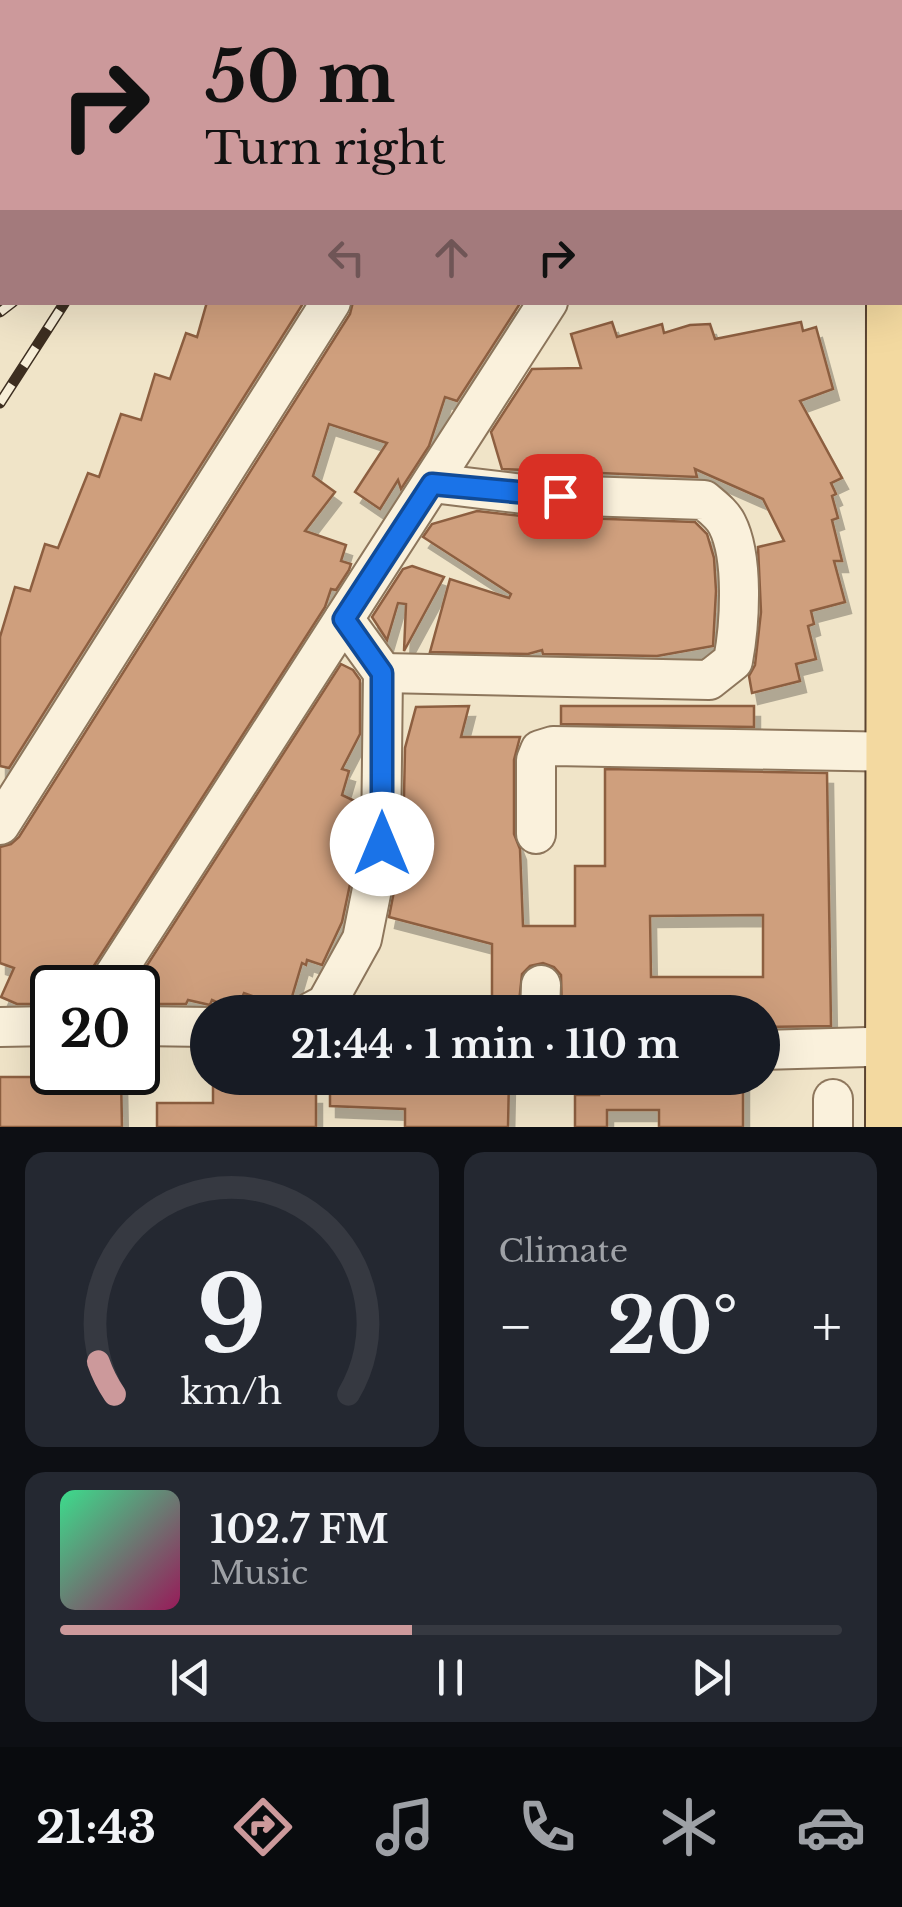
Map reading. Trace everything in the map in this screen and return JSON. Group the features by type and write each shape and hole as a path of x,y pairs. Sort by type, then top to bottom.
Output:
{"main road":[{"path":"890,305 896,1046 890,1127"}],"lane":[{"path":"0,825 329,305"},
{"path":"121,965 546,305"},
{"path":"382,673 709,680 733,661 738,630 735,542 724,518 704,500 523,494 432,484"},
{"path":"331,995 362,940 382,844 382,673 344,619"},
{"path":"536,834 536,760 540,750 554,746 896,752"},
{"path":"0,1027 30,1026"},
{"path":"160,1027 190,1027"},
{"path":"780,1049 896,1046"}],"building":[{"path":"206,305 302,305 9,768 0,766 0,637 15,587 30,591 45,544 58,548 88,473 99,477 121,414 141,420 155,374 170,379 186,333 197,337"},
{"path":"352,305 519,305 457,401 445,397 429,446 401,489 398,480 380,509 355,492 387,443 329,424 313,476 335,492 305,531 346,545 341,561 351,564 349,570 336,590 331,589 325,607 94,965 30,965 30,1004 17,1004 1,997 14,968 0,963 0,847 19,837"},
{"path":"612,322 617,337 662,324 664,333 710,324 715,339 801,322 803,331 816,327 833,389 800,401 842,478 831,483 838,518 832,520 842,561 834,561 845,602 811,611 814,624 808,626 816,659 796,664 800,681 752,693 749,676 755,665 761,612 758,547 784,541 763,499 695,469 697,477 502,469 491,432 532,369 581,368 571,334"},
{"path":"477,511 695,522 707,534 714,558 713,646 657,656 543,654 542,650 528,654 430,652 450,579 509,598 511,594 423,537 432,524"},
{"path":"412,566 444,577 404,651 406,604 398,603 387,640 372,617 403,569"},
{"path":"341,664 353,670 360,680 360,734 342,769 349,771 342,795 359,803 359,842 342,922 322,965 307,960 306,965 302,963 292,995 190,995 186,1004 160,1004 160,965 147,965"},
{"path":"469,706 461,737 520,737 514,760 514,834 520,849 523,926 575,926 575,866 605,866 605,769 827,773 831,1026 780,1027 780,995 562,995 561,975 543,963 530,966 522,974 520,995 492,995 492,944 389,917 403,845 405,748 416,707","holes":["763,915 763,977 651,977 650,916"]},
{"path":"561,706 754,706 754,727 561,724"},
{"path":"0,1077 30,1077 30,1095 121,1095 122,1127 0,1127"},
{"path":"213,1095 316,1095 316,1127 157,1127 157,1103 213,1103"},
{"path":"330,1095 509,1095 508,1127 405,1127 405,1109 330,1106"},
{"path":"575,1095 743,1095 743,1127 659,1127 659,1110 607,1110 607,1127 575,1127"}],"railway":[{"path":"0,312 9,305"},
{"path":"0,403 63,305"}],"route":[{"path":"382,844 382,673 344,619 432,484 560,496"}]}
